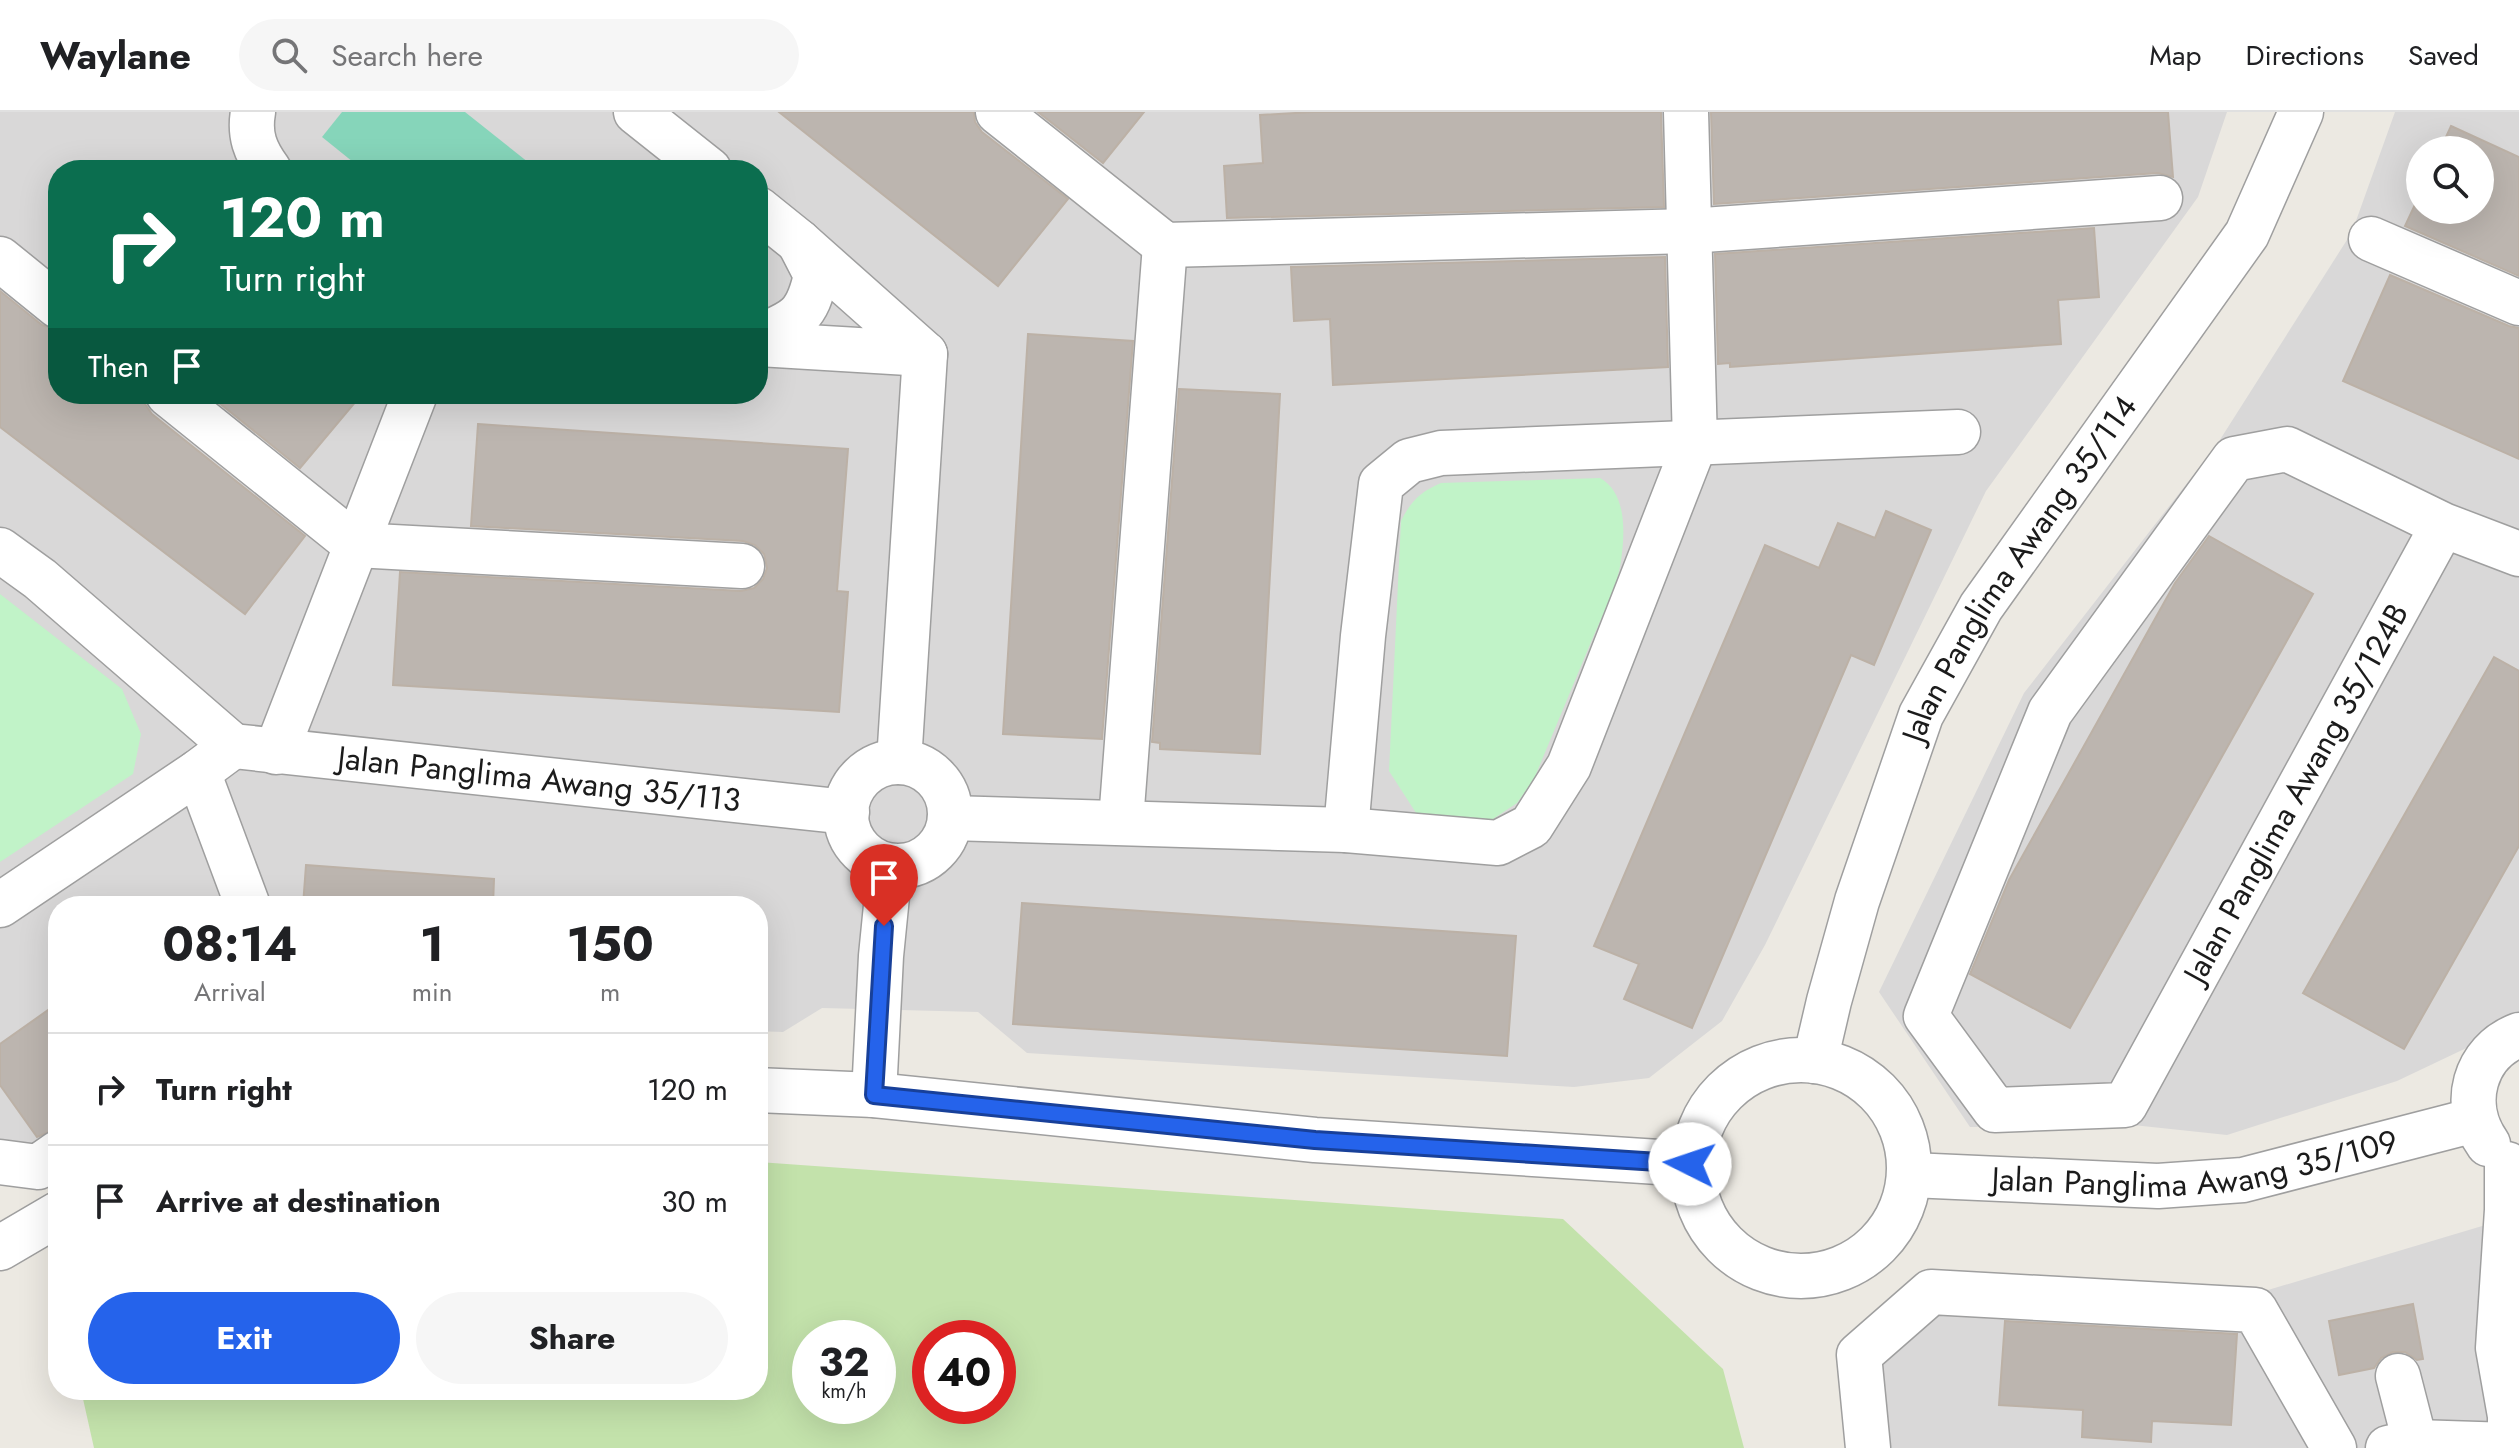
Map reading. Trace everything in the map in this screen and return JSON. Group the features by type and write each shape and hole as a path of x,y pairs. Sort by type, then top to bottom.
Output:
{"street":[{"path":"253,112 251,139 262,160"},
{"path":"998,112 1165,245 1689,231 2160,198"},
{"path":"950,818 1346,830 1498,843 1531,826 1569,766 1695,443 1686,112"},
{"name":"Jalan Panglima Awang 35/114","path":"1815,1061 1857,901 1921,715 1981,607 2247,234 2301,112"},
{"path":"660,119 699,160"},
{"path":"768,217 925,354"},
{"path":"2371,239 2519,303"},
{"path":"768,333 789,324 810,301 816,275 799,242"},
{"path":"1121,821 1165,245"},
{"path":"0,259 48,298"},
{"path":"768,345 925,354"},
{"path":"899,762 925,354"},
{"path":"180,404 356,545 742,566"},
{"path":"276,752 411,404"},
{"path":"1346,830 1363,636 1381,484 1409,461 1441,453 1958,432"},
{"name":"Jalan Panglima Awang 35/124B","path":"2287,449 2443,525 2125,1105 1995,1110 1926,1016 2050,712 2234,459 2287,449"},
{"path":"2443,525 2519,554"},
{"path":"0,550 40,579 233,746 0,905"},
{"name":"Jalan Panglima Awang 35/113","path":"233,746 847,812"},
{"path":"899,762 931,773 949,801 950,818 946,835 937,849 924,860 907,866 890,866 876,862 854,842 848,828 847,812 849,797 856,783 876,768 899,762"},
{"path":"198,772 244,896"},
{"path":"874,1095 881,956 890,866"},
{"path":"2398,1376 2402,1445 2512,1427 2498,1348 2513,1166 2485,1142 2475,1120 2472,1098 2477,1075 2488,1056 2514,1025"},
{"path":"1794,1059 1831,1062 1864,1078 1891,1104 1907,1138 1911,1175 1903,1208 1885,1239 1858,1260 1825,1274 1790,1276 1757,1268 1728,1249 1706,1222 1694,1189 1690,1164 1704,1118 1726,1089 1757,1068 1794,1059"},
{"path":"768,1090 874,1095 1315,1140 1690,1164"},
{"name":"Jalan Panglima Awang 35/109","path":"1911,1175 2158,1186 2243,1180 2475,1120"},
{"path":"0,1162 38,1167 48,1160"},
{"path":"0,1248 48,1220"},
{"path":"1868,1448 1859,1355 1931,1292 2255,1310 2334,1448"}],"shaded area":[{"path":"0,112 2227,112 2198,197 1986,491 1765,945 1722,1021 1649,1078 1574,1087 1027,1053 978,1012 822,1008 783,1032 768,1031 768,896 48,896 48,1169 0,1176"},
{"path":"2395,112 2519,112 2519,1023 2397,1081 2227,1135 2133,1125 1970,1127 1879,992 2024,693 2216,446 2352,232"},
{"path":"2519,1215 2519,1448 1853,1448 1845,1349 1926,1276 2258,1293"}],"green space":[{"path":"342,112 465,112 525,160 351,160 322,137"},
{"path":"1600,478 1609,485 1620,503 1623,538 1619,571 1609,602 1534,779 1517,803 1490,821 1418,816 1389,771 1401,521 1422,494 1441,483"},
{"path":"0,594 122,689 141,734 133,774 0,862"},
{"path":"768,1163 1563,1219 1723,1369 1744,1448 94,1448 83,1400 768,1400"}],"building":[{"path":"779,112 974,112 975,122 982,132 1068,199 998,286"},
{"path":"1038,112 1144,112 1103,163"},
{"path":"1313,112 1661,112 1664,207 1227,218 1224,166 1263,163 1260,115"},
{"path":"1711,112 2168,112 2173,177 2158,173 1714,204"},
{"path":"2451,126 2473,136 2446,136"},
{"path":"2494,146 2519,157 2519,276 2405,226 2494,224"},
{"path":"2094,228 2099,297 2058,300 2061,344 1730,367 1730,363 1718,364 1715,254"},
{"path":"1665,257 1668,367 1333,385 1330,319 1294,321 1291,267"},
{"path":"2390,275 2519,328 2519,459 2343,381"},
{"path":"0,291 48,327 48,404 145,404 152,414 305,536 245,614 0,427"},
{"path":"1028,334 1133,341 1102,739 1003,734"},
{"path":"1179,389 1280,394 1260,754 1160,749 1160,743 1152,742"},
{"path":"220,404 354,404 300,468"},
{"path":"478,424 848,449 837,591 848,592 839,712 393,685 400,572 741,591 754,588 763,579 767,568 764,554 755,545 743,541 471,526"},
{"path":"1886,511 1931,530 1874,665 1851,655 1692,1028 1624,999 1639,964 1594,946 1765,545 1819,568 1838,523 1875,538"},
{"path":"2209,536 2313,594 2070,1028 1970,974 2009,880 2175,583"},
{"path":"2494,657 2519,671 2519,846 2404,1049 2303,993"},
{"path":"306,865 494,879 493,896 304,896"},
{"path":"1022,903 1516,936 1507,1056 1013,1024"},
{"path":"48,1010 48,1132 37,1137 0,1085 0,1044"},
{"path":"2413,1304 2423,1359 2417,1360 2405,1352 2393,1352 2381,1358 2374,1368 2339,1375 2329,1321"},
{"path":"2005,1321 2237,1334 2231,1425 2152,1421 2151,1442 2082,1437 2083,1410 1999,1405"}],"route":[{"path":"884,926 874,1095 1315,1140 1690,1164"}]}
